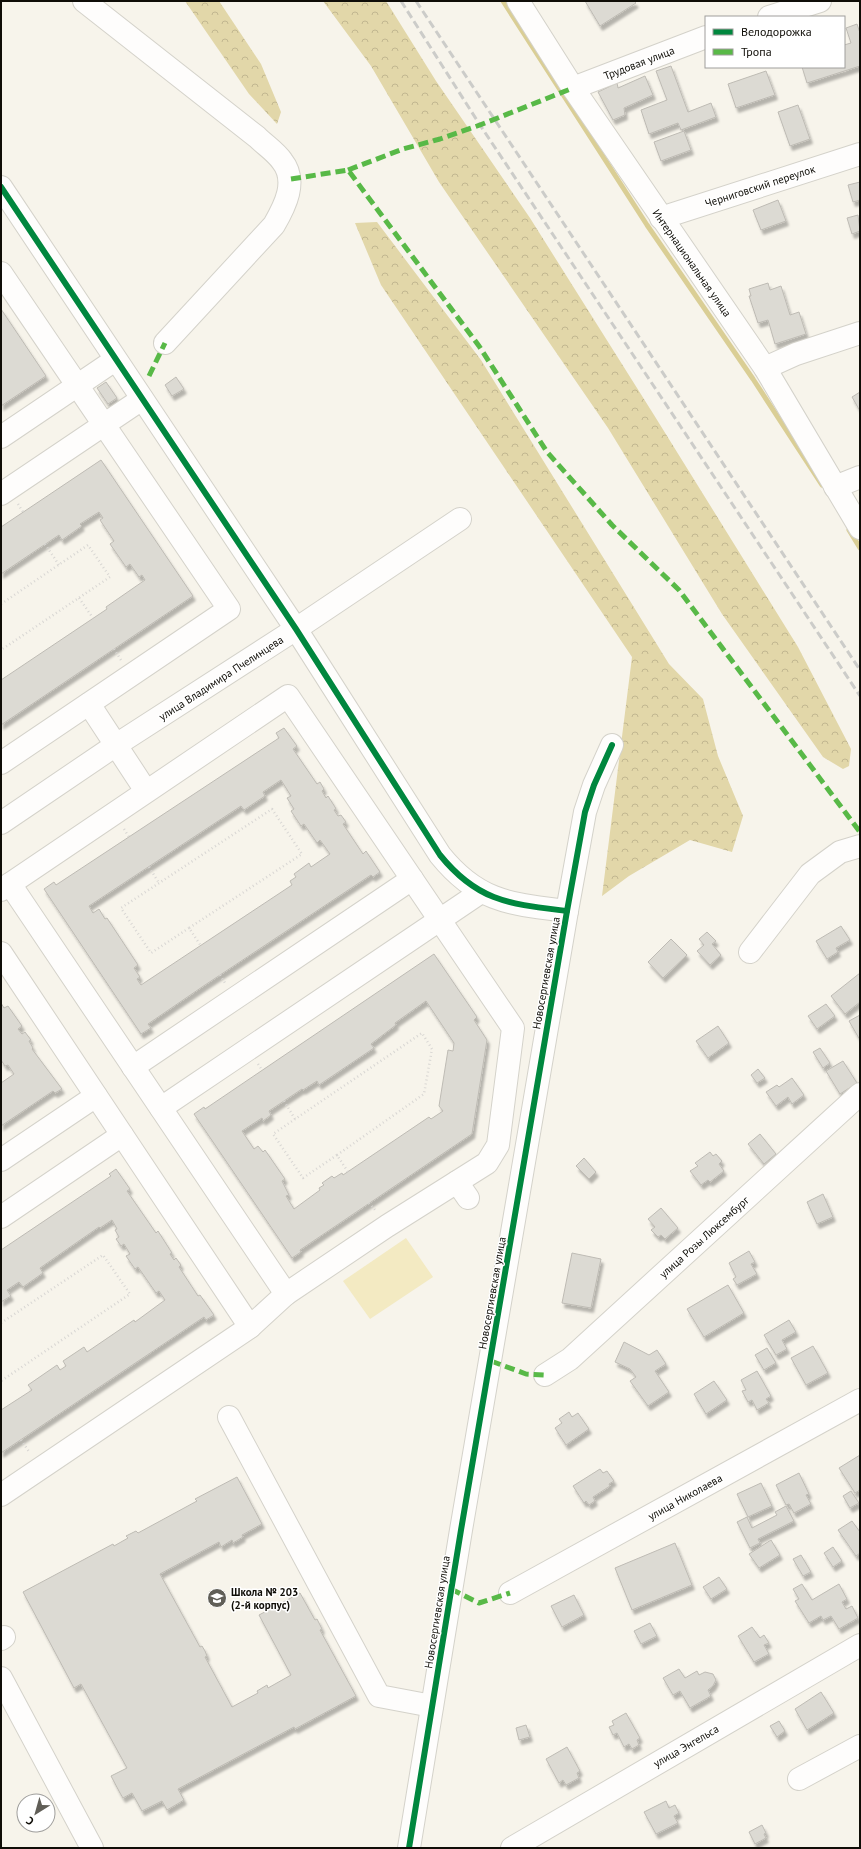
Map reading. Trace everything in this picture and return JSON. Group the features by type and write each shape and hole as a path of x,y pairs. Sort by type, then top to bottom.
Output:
{"street":[{"path":"84,1 257,137 283,161 291,179 284,206 274,225 165,343"},
{"name":"Интернациональная улица","path":"518,1 573,88 765,368 860,528"},
{"path":"772,16 820,1"},
{"name":"Трудовая улица","path":"573,88 705,38"},
{"name":"Черниговский переулок","path":"661,218 860,154"},
{"path":"1,187 115,360 296,629 440,855 459,876 481,892 509,902 567,911"},
{"path":"1,273 229,609 1,763"},
{"path":"765,368 789,357 860,333"},
{"path":"1,437 115,360"},
{"path":"1,494 142,399"},
{"path":"835,487 860,477"},
{"name":"улица Владимира Пчелинцева","path":"1,823 116,745 296,629 460,519"},
{"path":"1,1495 250,1327 286,1294 462,1190 487,1163 498,1145 513,1028 288,696 5,887 133,1067 286,1294"},
{"path":"89,704 146,791"},
{"name":"Новосергиевская улица","path":"409,1848 585,812 594,785 612,745"},
{"path":"750,952 810,874 840,852 860,846"},
{"path":"133,1067 412,879"},
{"path":"161,1108 481,892"},
{"path":"1,953 250,1327"},
{"name":"улица Розы Люксембург","path":"545,1375 570,1359 860,1094"},
{"path":"1,1160 96,1096"},
{"path":"1,1216 122,1135"},
{"name":"улица Николаева","path":"510,1594 860,1400"},
{"path":"229,1417 379,1696 432,1706"},
{"name":"улица Энгельса","path":"512,1848 860,1645"},
{"path":"1,1678 92,1848"},
{"path":"799,1779 860,1746"}],"path":[{"path":"45,544 59,565"},
{"path":"1,604 88,545 110,577 1,650"},
{"path":"79,598 93,618"},
{"path":"272,809 302,854 189,928 151,953 121,908 272,809"},
{"path":"149,867 159,883"},
{"path":"189,928 201,946"},
{"path":"422,1033 432,1049 424,1094 337,1155 303,1178 273,1134 422,1033"},
{"path":"284,1101 295,1119"},
{"path":"337,1155 348,1172"},
{"path":"1,1324 103,1255 130,1294 1,1381"}],"shaded area":[{"path":"406,1238 433,1277 370,1319 343,1281"}],"green space":[{"path":"185,1 219,1 261,64 281,112 277,124 249,94"},
{"path":"323,1 386,1 436,81 530,218 798,647 851,749 849,766 843,769 823,757 722,614 608,428 439,182 371,66"},
{"path":"377,222 481,360 669,664 703,699 718,756 743,816 732,852 690,840 629,876 602,896 632,657 381,285 355,223"}],"building":[{"path":"585,1 634,1 636,3 600,26"},
{"path":"857,24 860,33 860,66 807,83 802,68 845,68 845,45 851,43 846,28"},
{"path":"671,66 688,112 711,103 716,117 681,130 678,123 649,134 641,110 667,100 656,71"},
{"path":"766,71 775,95 736,108 728,84"},
{"path":"645,76 653,95 624,108 625,115 613,120 598,92 617,83 618,88"},
{"path":"798,105 810,139 790,146 778,112"},
{"path":"684,131 691,150 661,161 654,142"},
{"path":"860,182 860,200 853,202 848,185"},
{"path":"778,200 786,221 761,230 753,210"},
{"path":"858,215 860,231 852,234 847,218"},
{"path":"768,283 770,290 781,286 790,315 799,312 806,334 775,344 768,320 758,323 749,296 751,296 749,289"},
{"path":"1,309 46,376 1,406"},
{"path":"176,377 184,389 172,396 165,385"},
{"path":"106,382 117,398 108,404 97,388"},
{"path":"860,392 860,411 852,397"},
{"path":"101,460 193,596 1,725 1,680 107,609 106,607 145,580 142,575 139,577 130,564 126,567 110,544 114,541 100,520 103,518 99,512 80,524 82,526 62,540 59,535 1,574 1,527"},
{"path":"284,728 297,746 293,749 317,784 320,782 324,789 322,791 326,798 328,796 336,809 334,810 338,816 341,815 346,822 343,824 363,854 366,851 380,872 373,877 371,875 205,985 148,1024 151,1028 141,1034 44,889 54,882 56,885 279,738 276,733","holes":["281,780 291,796 287,798 294,809 291,811 301,826 304,824 317,843 320,840 330,854 311,867 309,863 294,874 296,877 290,881 292,885 141,985 137,979 140,977 134,968 138,965 107,918 105,919 99,909 93,913 89,906 241,806 244,810 265,796 263,792"]},
{"path":"841,926 850,940 836,948 838,952 827,959 816,941"},
{"path":"707,932 716,941 712,944 721,955 710,965 697,951 704,945 699,939"},
{"path":"671,939 687,955 663,978 648,962"},
{"path":"434,954 477,1017 474,1020 487,1040 472,1134 300,1250 301,1252 292,1258 194,1114 204,1107 205,1109","holes":["426,1001 454,1043 453,1051 448,1050 439,1106 443,1111 431,1119 429,1117 343,1175 342,1173 334,1178 332,1176 322,1183 324,1185 319,1188 320,1190 294,1209 286,1196 289,1195 282,1181 285,1179 265,1150 263,1152 258,1146 254,1149 242,1131 262,1118 263,1121 271,1115 269,1111 302,1089 303,1090 317,1081 319,1085 374,1048 371,1044 396,1025 395,1023"]},
{"path":"860,973 860,1002 845,1014 831,996"},
{"path":"1,1003 4,1008 8,1006 22,1026 18,1029 22,1034 25,1032 31,1040 29,1041 33,1048 32,1049 62,1089 55,1093 53,1091 1,1126 1,1083 14,1074 8,1065 5,1066 1,1060"},
{"path":"826,1004 835,1016 817,1029 808,1016"},
{"path":"860,1015 860,1040 849,1021"},
{"path":"718,1026 729,1043 708,1058 696,1041"},
{"path":"820,1048 830,1063 823,1068 813,1052"},
{"path":"843,1061 857,1083 840,1094 826,1071"},
{"path":"758,1069 765,1078 757,1083 751,1075"},
{"path":"792,1078 804,1095 792,1104 788,1097 776,1106 766,1092 777,1085 779,1087"},
{"path":"760,1134 776,1154 764,1164 748,1144"},
{"path":"710,1152 713,1156 716,1154 722,1161 719,1164 724,1171 710,1182 708,1180 701,1185 690,1171 698,1166 695,1163"},
{"path":"584,1158 596,1172 589,1179 576,1166"},
{"path":"116,1169 130,1189 127,1191 156,1233 158,1231 172,1253 170,1254 174,1260 176,1258 181,1265 179,1267 198,1296 200,1295 214,1315 206,1320 204,1317 1,1453 1,1410 32,1390 28,1385 57,1365 60,1370 66,1366 63,1361 84,1347 87,1352 134,1320 135,1322 165,1300 159,1291 156,1293 138,1267 135,1269 126,1256 130,1254 124,1244 121,1246 116,1239 119,1237 112,1220 100,1228 99,1227 40,1268 43,1273 23,1287 19,1282 7,1290 11,1296 1,1302 1,1250 111,1176 109,1174"},
{"path":"823,1194 833,1217 817,1224 807,1202"},
{"path":"661,1208 678,1228 665,1239 661,1235 658,1237 651,1230 655,1227 648,1219"},
{"path":"749,1251 755,1262 751,1264 757,1274 737,1285 733,1279 736,1277 729,1263"},
{"path":"572,1253 601,1259 591,1308 562,1303"},
{"path":"728,1285 744,1313 704,1337 687,1309"},
{"path":"789,1320 796,1332 782,1340 787,1349 776,1355 764,1335"},
{"path":"624,1342 649,1355 657,1350 666,1364 655,1371 669,1392 648,1406 630,1381 636,1377 630,1369 615,1362"},
{"path":"813,1346 828,1373 806,1385 791,1358"},
{"path":"767,1348 776,1363 764,1370 755,1355"},
{"path":"757,1371 771,1396 766,1399 769,1403 757,1410 752,1400 748,1402 742,1391 746,1390 741,1380"},
{"path":"714,1381 727,1400 706,1414 694,1394"},
{"path":"569,1412 572,1417 578,1413 589,1429 566,1445 555,1428 562,1423 559,1419"},
{"path":"860,1455 860,1490 855,1493 839,1468"},
{"path":"600,1469 603,1473 607,1471 614,1481 609,1484 610,1486 593,1497 595,1501 589,1505 586,1501 584,1503 573,1486"},
{"path":"799,1473 809,1494 806,1495 811,1504 794,1513 789,1504 786,1505 776,1485"},
{"path":"237,1477 262,1524 242,1535 243,1537 233,1543 232,1540 221,1547 219,1542 160,1574 200,1647 202,1646 205,1651 207,1656 205,1657 232,1707 258,1693 257,1691 267,1685 268,1688 291,1675 259,1615 300,1593 315,1620 317,1619 322,1629 320,1630 356,1696 295,1729 294,1727 178,1789 184,1800 167,1810 162,1801 142,1811 132,1793 123,1798 120,1793 111,1776 127,1768 81,1684 74,1688 23,1592 113,1544 114,1546 128,1538 126,1536 136,1531 138,1533 197,1501 195,1499"},
{"path":"761,1483 772,1506 748,1517 737,1494"},
{"path":"851,1491 859,1503 850,1508 843,1496"},
{"path":"786,1506 794,1521 758,1539 760,1543 750,1548 737,1522 747,1517 752,1528 777,1515 775,1512"},
{"path":"852,1521 860,1532 860,1553 856,1556 838,1530"},
{"path":"771,1540 780,1555 759,1568 749,1554"},
{"path":"675,1543 692,1585 632,1610 615,1568"},
{"path":"833,1547 842,1561 833,1567 824,1553"},
{"path":"801,1555 811,1572 803,1576 793,1559"},
{"path":"719,1577 727,1589 711,1599 703,1587"},
{"path":"802,1584 812,1600 839,1584 847,1599 842,1602 846,1609 852,1606 858,1618 839,1629 831,1616 823,1620 821,1616 809,1623 795,1601 799,1599 793,1589"},
{"path":"574,1595 584,1615 562,1627 551,1606"},
{"path":"650,1623 657,1636 641,1644 634,1631"},
{"path":"752,1627 760,1638 764,1635 769,1643 764,1645 769,1654 754,1662 738,1636"},
{"path":"679,1669 685,1678 697,1671 699,1675 705,1672 713,1674 716,1680 713,1686 708,1690 711,1696 690,1708 680,1691 673,1695 663,1678"},
{"path":"821,1692 834,1713 807,1730 795,1709"},
{"path":"626,1713 640,1738 637,1740 639,1745 632,1749 629,1744 624,1747 617,1733 613,1735 609,1727 614,1725 612,1721"},
{"path":"779,1721 785,1731 777,1737 770,1726"},
{"path":"526,1725 530,1737 519,1740 516,1728"},
{"path":"567,1747 580,1771 577,1773 579,1778 566,1785 563,1780 559,1783 546,1759"},
{"path":"666,1801 669,1808 675,1805 679,1813 674,1816 678,1823 656,1834 644,1812"},
{"path":"762,1825 766,1833 764,1834 766,1838 755,1844 749,1832"}],"waterway":[{"path":"503,1 647,225 753,379 822,485"},
{"path":"849,530 860,548"}],"railway":[{"path":"401,1 480,125 860,696"},
{"path":"416,1 860,670"}],"marked path":[{"path":"348,170 403,149 440,139 480,125 573,88"},
{"path":"291,179 348,170 479,346 547,452 612,525 679,590 860,832"},
{"path":"149,376 165,343"},
{"path":"491,1361 526,1374 545,1375"},
{"path":"451,1589 479,1603 510,1593"}],"cycle path":[{"path":"1,187 296,629 440,855 454,871 482,892 512,903 567,911"},
{"path":"409,1848 461,1530 585,812 594,785 612,745"}],"place":[{"name":"Школа № 203 (2-й корпус)","path":"217,1598"}]}
